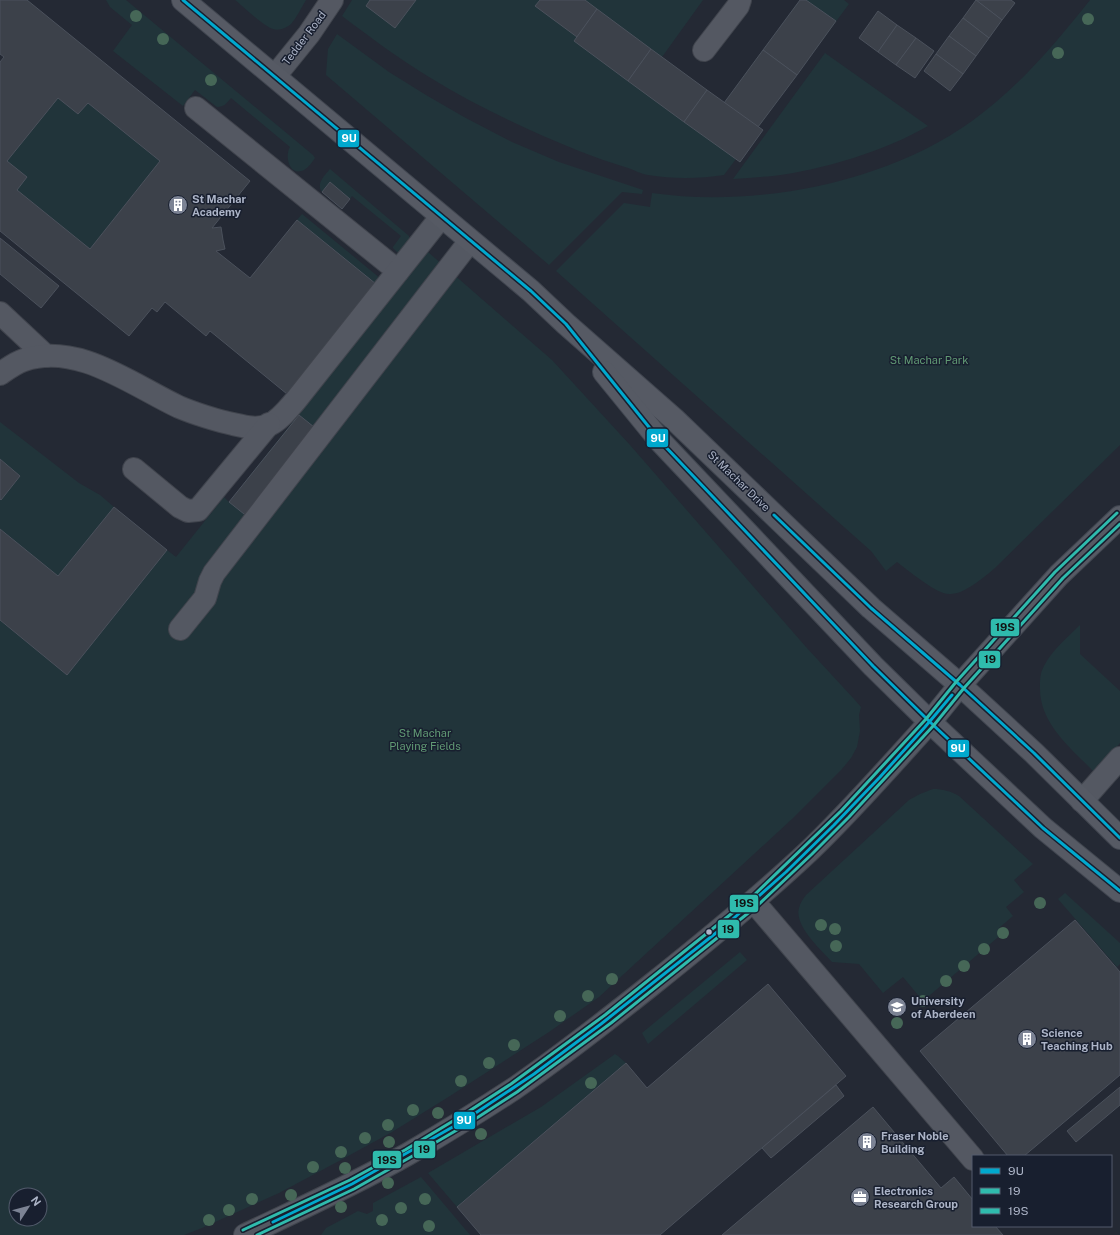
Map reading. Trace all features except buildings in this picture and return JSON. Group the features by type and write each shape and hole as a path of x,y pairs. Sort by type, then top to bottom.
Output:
{"main road":[{"name":"St Machar Drive","path":"183,0 531,291 566,324 674,419 871,608 960,685 1054,772 1120,838"},
{"name":"St Machar Drive","path":"566,324 661,442 873,666 930,722 1044,828 1120,891"},
{"path":"930,722 960,685 1059,575 1120,517"}],"street":[{"name":"Tedder Road","path":"275,76 309,34 332,0"},
{"path":"704,50 738,6 740,0"},
{"path":"196,108 398,271"},
{"path":"0,374 23,360 46,356 79,359 103,368 180,407 225,423 254,428 269,424 282,416 296,400 441,217"},
{"path":"180,629 205,598 214,573 470,241"},
{"path":"0,314 46,356"},
{"path":"134,468 180,507 188,511 198,510 269,424"},
{"path":"245,1235 276,1228 466,1119 514,1088 608,1018 754,902 850,809 930,722"},
{"path":"1082,801 1120,758"},
{"path":"754,902 972,1158"}],"green space":[{"path":"106,0 126,0 315,158 304,170 295,171 288,161 288,151 290,147 231,98 227,103 217,107 195,90 183,106 113,51 132,25 110,7"},
{"path":"235,0 306,0 291,24 278,30 264,24"},
{"path":"352,0 703,0 662,57 724,103 800,0 844,0 849,4 758,127 763,130 740,162 736,159 724,175 686,178 640,173 579,151 483,108 407,63 342,16"},
{"name":"St Machar Park","path":"1090,0 1120,0 1120,445 995,568 961,592 955,594 943,593 915,576 897,562 886,571 871,551 556,271 624,203 650,207 652,193 692,197 734,197 776,193 819,186 860,175 900,161 938,143 989,108 1020,80 1063,33"},
{"path":"337,34 389,72 464,117 512,142 559,162 643,190 642,194 622,192 549,265 326,75 328,49"},
{"path":"825,53 928,126 893,144 832,164 773,176 733,179"},
{"path":"58,98 78,114 88,103 160,161 90,249 17,190 7,161"},
{"path":"330,169 409,236 409,239 399,252 397,252 393,247 401,236 352,196 350,199 330,183 322,192 320,189 320,183"},
{"path":"302,214 381,279 376,284 297,220"},
{"name":"St Machar Playing Fields","path":"428,252 552,360 630,445 806,647 861,707 859,715 860,731 857,747 851,758 842,769 792,819 599,997 549,1032 392,1132 279,1193 184,1235 0,1235 0,620 67,675 167,550 176,557 224,497 229,502"},
{"path":"0,422 79,483 100,495 114,507 58,576 0,529 0,499 1,500 20,476 0,459"},
{"path":"1080,625 1080,654 1120,691 1120,743 1094,772 1058,734 1045,712 1041,700 1040,679 1047,660 1055,649"},
{"path":"933,789 940,789 959,796 1033,864 1014,880 1024,892 1006,907 1013,916 999,928 1003,933 923,1001 903,977 883,993 859,964 832,962 804,930 800,922 799,908 806,895 909,800"},
{"path":"1065,893 1120,943 1120,964 1117,967 1058,899"},
{"path":"740,952 747,960 648,1044 642,1033"},
{"path":"615,1054 626,1063 457,1207 428,1173 541,1107"},
{"path":"421,1177 470,1235 321,1235 326,1228 358,1211 367,1214 373,1211 373,1203"}],"transit line":[{"name":"9U","path":"183,0 531,291 566,324 661,442 873,666 930,722 1043,828 1120,891"},
{"name":"19S","path":"243,1230 350,1180 405,1150 511,1084 605,1015 751,898 841,811 926,719 956,682 1055,572 1117,513"},
{"name":"9U","path":"774,515 871,608 960,685 1034,753 1120,838"},
{"name":"19","path":"257,1235 354,1189 469,1123 517,1092 611,1023 757,906 849,817 934,725 964,688 1063,578 1120,524"},
{"name":"9U","path":"273,1222 352,1184 465,1120 534,1074 601,1024 726,925 786,872 880,777 952,695"}],"place":[{"name":"St Machar Academy","path":"178,205"},
{"name":"University of Aberdeen","path":"897,1007"},
{"name":"Science Teaching Hub","path":"1027,1039"},
{"name":"Fraser Noble Building","path":"867,1142"},
{"name":"Electronics Research Group","path":"860,1197"}]}
